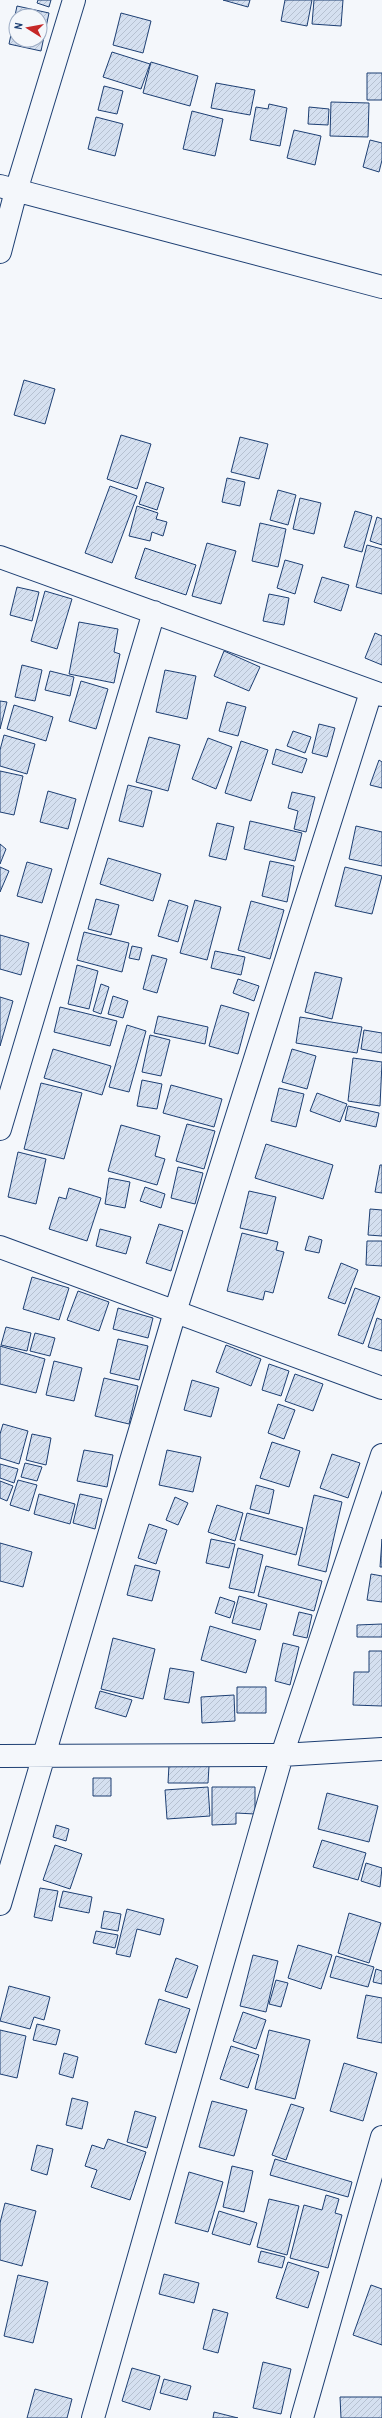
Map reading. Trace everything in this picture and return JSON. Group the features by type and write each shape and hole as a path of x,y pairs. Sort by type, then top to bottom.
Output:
{"street":[{"path":"0,252 8,188 74,0"},
{"path":"8,188 382,287"},
{"path":"0,557 376,693 176,1312 0,1904"},
{"path":"0,1128 154,612"},
{"path":"0,1247 382,1388"},
{"path":"93,2418 282,1755 382,1455"},
{"path":"0,1756 282,1755 382,1749"},
{"path":"302,2418 382,2137"}],"building":[{"path":"38,0 51,0 49,7 37,3"},
{"path":"223,0 250,0 248,7"},
{"path":"285,0 312,0 307,26 281,21"},
{"path":"314,0 343,0 341,26 312,24"},
{"path":"121,13 151,21 143,53 113,45"},
{"path":"27,48 42,48 41,51"},
{"path":"112,52 150,64 141,89 103,77"},
{"path":"151,62 198,76 190,106 143,93"},
{"path":"367,73 382,73 382,100 367,100"},
{"path":"216,83 255,90 250,115 211,108"},
{"path":"104,86 123,91 117,114 98,110"},
{"path":"331,102 369,103 368,137 330,136"},
{"path":"269,104 287,108 280,146 250,140 256,107 268,109"},
{"path":"309,107 329,109 328,125 308,124"},
{"path":"192,111 223,119 215,156 183,149"},
{"path":"96,117 123,124 115,156 88,149"},
{"path":"294,130 321,136 315,165 287,158"},
{"path":"370,140 382,143 382,160 379,172 363,167"},
{"path":"24,380 55,389 45,424 14,415"},
{"path":"121,435 151,444 137,489 107,479"},
{"path":"240,437 268,444 259,479 231,472"},
{"path":"227,478 245,482 240,506 222,502"},
{"path":"146,482 164,488 157,510 139,504"},
{"path":"110,486 137,496 112,563 85,553"},
{"path":"278,490 296,495 288,525 270,520"},
{"path":"300,498 321,503 314,534 293,529"},
{"path":"137,506 158,513 156,519 167,522 163,536 152,532 150,541 129,536"},
{"path":"355,511 372,516 362,552 344,547"},
{"path":"377,517 382,519 382,545 370,541"},
{"path":"260,523 286,529 278,567 252,561"},
{"path":"207,543 236,551 221,604 192,596"},
{"path":"367,545 382,549 382,594 356,587"},
{"path":"145,548 196,565 186,595 135,578"},
{"path":"285,560 303,565 295,594 277,588"},
{"path":"322,577 349,585 341,611 314,602"},
{"path":"17,587 39,592 32,621 10,615"},
{"path":"45,591 72,599 57,649 31,641"},
{"path":"269,594 289,598 284,625 263,621"},
{"path":"79,622 118,629 114,652 120,654 114,683 69,674"},
{"path":"375,633 382,636 382,665 365,658"},
{"path":"224,651 260,667 249,691 214,676"},
{"path":"22,665 42,670 35,701 15,697"},
{"path":"165,670 196,676 187,719 156,712"},
{"path":"50,671 74,677 70,696 45,690"},
{"path":"81,681 108,689 96,729 69,721"},
{"path":"0,701 7,702 0,729"},
{"path":"227,702 246,707 238,736 219,731"},
{"path":"14,705 53,717 46,741 7,729"},
{"path":"319,724 335,728 327,757 312,753"},
{"path":"293,731 311,737 305,753 287,746"},
{"path":"4,735 35,744 27,774 0,766 0,750"},
{"path":"149,737 180,745 168,791 136,782"},
{"path":"208,738 232,747 216,789 192,779"},
{"path":"241,741 268,750 251,801 225,793"},
{"path":"276,749 307,759 302,773 272,764"},
{"path":"379,760 382,762 382,788 370,785"},
{"path":"0,771 23,776 14,815 0,812"},
{"path":"128,785 152,791 143,827 119,821"},
{"path":"48,791 76,799 68,829 40,822"},
{"path":"292,792 315,797 306,832 294,829 298,811 288,808"},
{"path":"250,821 302,833 295,861 244,849"},
{"path":"217,823 234,827 226,860 209,856"},
{"path":"356,826 382,832 382,866 349,859"},
{"path":"0,844 6,849 0,864"},
{"path":"108,858 161,874 153,901 100,884"},
{"path":"270,861 294,866 287,902 262,896"},
{"path":"27,862 52,869 42,903 17,896"},
{"path":"0,867 9,871 0,892"},
{"path":"345,867 382,876 372,914 335,906"},
{"path":"96,899 119,905 111,935 88,929"},
{"path":"169,900 188,906 178,942 158,936"},
{"path":"195,900 221,907 207,960 180,953"},
{"path":"251,901 284,910 270,959 238,950"},
{"path":"84,932 129,943 122,972 77,960"},
{"path":"0,935 29,943 21,975 0,969"},
{"path":"132,946 142,948 139,960 129,958"},
{"path":"215,951 245,957 241,975 211,968"},
{"path":"152,955 167,959 157,993 143,989"},
{"path":"77,965 98,971 89,1009 68,1004"},
{"path":"315,972 342,978 332,1019 305,1012"},
{"path":"238,979 259,986 254,1001 233,993"},
{"path":"101,984 109,987 101,1014 93,1011"},
{"path":"113,996 128,1001 123,1018 108,1014"},
{"path":"0,997 13,1001 0,1046"},
{"path":"221,1005 249,1013 238,1054 209,1046"},
{"path":"60,1007 117,1021 110,1046 54,1032"},
{"path":"158,1016 208,1027 205,1044 154,1033"},
{"path":"300,1017 362,1027 357,1053 296,1043"},
{"path":"127,1025 146,1031 129,1092 109,1087"},
{"path":"364,1030 382,1033 382,1053 361,1049"},
{"path":"150,1035 170,1040 161,1076 142,1072"},
{"path":"53,1049 111,1066 102,1095 44,1078"},
{"path":"292,1049 316,1056 307,1089 282,1082"},
{"path":"353,1058 382,1062 380,1106 348,1101"},
{"path":"142,1080 162,1084 157,1109 137,1106"},
{"path":"41,1083 82,1093 64,1159 24,1149"},
{"path":"171,1085 222,1099 214,1127 163,1113"},
{"path":"279,1088 304,1094 296,1127 271,1121"},
{"path":"317,1093 347,1104 340,1122 310,1111"},
{"path":"348,1106 379,1113 376,1127 345,1120"},
{"path":"187,1124 215,1131 204,1169 176,1161"},
{"path":"121,1125 160,1136 155,1156 165,1159 157,1185 108,1171"},
{"path":"266,1144 333,1165 323,1199 255,1178"},
{"path":"18,1152 46,1159 36,1204 8,1197"},
{"path":"380,1165 382,1165 382,1193 375,1192"},
{"path":"178,1167 203,1173 195,1204 171,1198"},
{"path":"109,1178 130,1182 125,1208 105,1204"},
{"path":"145,1187 165,1194 161,1208 140,1201"},
{"path":"69,1188 101,1198 87,1241 49,1229 59,1197 66,1199"},
{"path":"249,1191 276,1197 267,1234 240,1228"},
{"path":"370,1209 382,1210 382,1236 368,1235"},
{"path":"159,1224 183,1231 171,1271 146,1263"},
{"path":"100,1229 131,1237 126,1254 96,1246"},
{"path":"242,1233 278,1242 276,1250 284,1252 273,1293 265,1291 263,1300 227,1291"},
{"path":"309,1236 322,1240 319,1253 305,1250"},
{"path":"367,1241 382,1241 382,1266 366,1265"},
{"path":"341,1263 358,1270 345,1304 328,1298"},
{"path":"32,1277 69,1288 59,1320 23,1309"},
{"path":"355,1288 380,1297 363,1344 338,1335"},
{"path":"78,1291 109,1302 99,1331 67,1320"},
{"path":"118,1308 153,1318 148,1338 113,1329"},
{"path":"377,1318 382,1320 382,1351 368,1347"},
{"path":"6,1327 31,1333 27,1351 1,1345"},
{"path":"35,1333 55,1338 50,1356 30,1351"},
{"path":"118,1339 148,1346 139,1380 110,1373"},
{"path":"226,1345 261,1359 251,1386 216,1372"},
{"path":"0,1346 45,1359 36,1393 0,1384"},
{"path":"54,1361 82,1368 74,1401 46,1395"},
{"path":"269,1364 289,1371 281,1396 262,1390"},
{"path":"295,1374 323,1384 313,1411 285,1401"},
{"path":"104,1378 138,1386 129,1424 95,1416"},
{"path":"192,1380 219,1388 211,1417 184,1410"},
{"path":"278,1404 295,1410 284,1439 268,1433"},
{"path":"3,1424 28,1431 19,1464 0,1458 0,1434"},
{"path":"32,1434 51,1438 46,1465 26,1460"},
{"path":"272,1442 300,1451 289,1487 260,1478"},
{"path":"84,1450 113,1455 107,1487 77,1481"},
{"path":"167,1450 201,1457 193,1492 159,1485"},
{"path":"332,1454 360,1463 348,1498 320,1488"},
{"path":"25,1463 42,1467 37,1481 21,1477"},
{"path":"0,1464 18,1469 14,1483 0,1478"},
{"path":"18,1480 37,1485 29,1511 10,1505"},
{"path":"0,1481 13,1486 7,1501 0,1498"},
{"path":"256,1485 274,1490 269,1514 250,1509"},
{"path":"39,1494 75,1504 70,1524 34,1514"},
{"path":"80,1494 102,1499 95,1529 73,1523"},
{"path":"314,1495 342,1502 326,1572 298,1565"},
{"path":"175,1497 188,1503 178,1525 166,1520"},
{"path":"217,1505 243,1513 235,1541 208,1532"},
{"path":"247,1513 303,1528 296,1555 240,1540"},
{"path":"149,1524 167,1530 156,1564 138,1558"},
{"path":"211,1539 235,1544 229,1568 206,1563"},
{"path":"382,1539 382,1567 380,1567"},
{"path":"0,1543 32,1552 23,1587 0,1581"},
{"path":"238,1548 263,1555 254,1593 229,1588"},
{"path":"135,1565 160,1571 152,1601 127,1595"},
{"path":"266,1566 322,1581 314,1611 258,1596"},
{"path":"371,1574 382,1576 382,1602 367,1600"},
{"path":"239,1596 267,1604 260,1630 232,1623"},
{"path":"220,1597 235,1602 230,1618 215,1613"},
{"path":"299,1612 312,1615 307,1638 293,1635"},
{"path":"382,1624 382,1637 357,1637 357,1625"},
{"path":"210,1626 256,1640 246,1673 201,1660"},
{"path":"113,1638 155,1649 143,1699 101,1689"},
{"path":"283,1643 299,1647 290,1685 275,1681"},
{"path":"369,1651 382,1651 382,1706 353,1705 354,1672 369,1672"},
{"path":"170,1668 194,1672 189,1703 164,1699"},
{"path":"237,1687 266,1687 266,1713 237,1713"},
{"path":"100,1691 132,1700 126,1717 95,1708"},
{"path":"234,1695 235,1721 202,1723 201,1697"},
{"path":"169,1765 209,1766 208,1783 168,1783"},
{"path":"93,1778 111,1778 111,1796 93,1796"},
{"path":"208,1787 210,1816 167,1819 165,1790"},
{"path":"212,1787 255,1787 255,1814 236,1813 236,1824 212,1825"},
{"path":"327,1793 378,1806 369,1842 318,1829"},
{"path":"56,1825 69,1829 66,1841 53,1837"},
{"path":"322,1840 366,1853 358,1880 313,1867"},
{"path":"55,1845 82,1854 70,1889 43,1880"},
{"path":"366,1863 382,1868 380,1887 361,1881"},
{"path":"40,1888 58,1891 52,1921 34,1917"},
{"path":"63,1891 92,1897 89,1913 59,1907"},
{"path":"127,1909 164,1919 160,1935 137,1929 130,1957 116,1954"},
{"path":"104,1911 121,1914 118,1931 101,1928"},
{"path":"349,1913 381,1923 369,1963 338,1953"},
{"path":"96,1931 118,1935 115,1948 93,1943"},
{"path":"298,1945 332,1955 321,1989 288,1978"},
{"path":"253,1955 278,1961 266,2012 240,2006"},
{"path":"336,1956 374,1967 368,1987 330,1977"},
{"path":"176,1958 198,1966 187,1998 165,1991"},
{"path":"376,1969 382,1971 382,1984 373,1982"},
{"path":"276,1980 288,1983 281,2007 269,2004"},
{"path":"9,1986 50,1997 44,2020 34,2017 30,2029 0,2021"},
{"path":"366,1995 382,1998 382,2043 357,2038"},
{"path":"159,1999 190,2009 176,2053 145,2044"},
{"path":"243,2012 266,2020 256,2049 233,2041"},
{"path":"37,2024 60,2030 56,2045 33,2040"},
{"path":"0,2030 26,2036 17,2078 0,2074"},
{"path":"269,2030 310,2040 295,2099 255,2089"},
{"path":"231,2046 259,2055 248,2088 220,2079"},
{"path":"64,2053 78,2057 73,2078 59,2074"},
{"path":"344,2063 377,2073 363,2121 330,2111"},
{"path":"72,2098 88,2102 82,2129 66,2125"},
{"path":"212,2101 247,2110 234,2156 199,2147"},
{"path":"291,2104 304,2108 286,2160 272,2155"},
{"path":"135,2111 156,2117 147,2148 127,2142"},
{"path":"108,2139 146,2152 130,2200 91,2187 97,2170 85,2166 92,2145 104,2149"},
{"path":"37,2145 53,2149 47,2175 31,2170"},
{"path":"275,2159 352,2182 348,2197 270,2175"},
{"path":"232,2166 253,2171 244,2212 223,2207"},
{"path":"189,2172 223,2182 208,2232 175,2223"},
{"path":"326,2195 339,2199 335,2213 342,2215 328,2268 290,2258 304,2205 322,2210"},
{"path":"269,2199 299,2206 287,2255 257,2247"},
{"path":"5,2203 36,2211 22,2266 0,2260 0,2223"},
{"path":"219,2211 257,2223 250,2245 212,2234"},
{"path":"261,2251 285,2257 282,2268 258,2262"},
{"path":"288,2262 319,2272 308,2308 276,2298"},
{"path":"164,2274 199,2283 194,2303 159,2294"},
{"path":"18,2275 48,2282 33,2343 4,2336"},
{"path":"371,2285 382,2289 382,2345 353,2335"},
{"path":"213,2309 228,2313 218,2353 203,2349"},
{"path":"263,2362 291,2369 281,2414 253,2408"},
{"path":"132,2368 160,2376 150,2410 122,2401"},
{"path":"164,2379 191,2386 187,2400 160,2393"},
{"path":"35,2389 72,2399 67,2418 27,2418"},
{"path":"340,2397 382,2397 382,2418 341,2418"},
{"path":"214,2412 238,2418 213,2418"}]}
